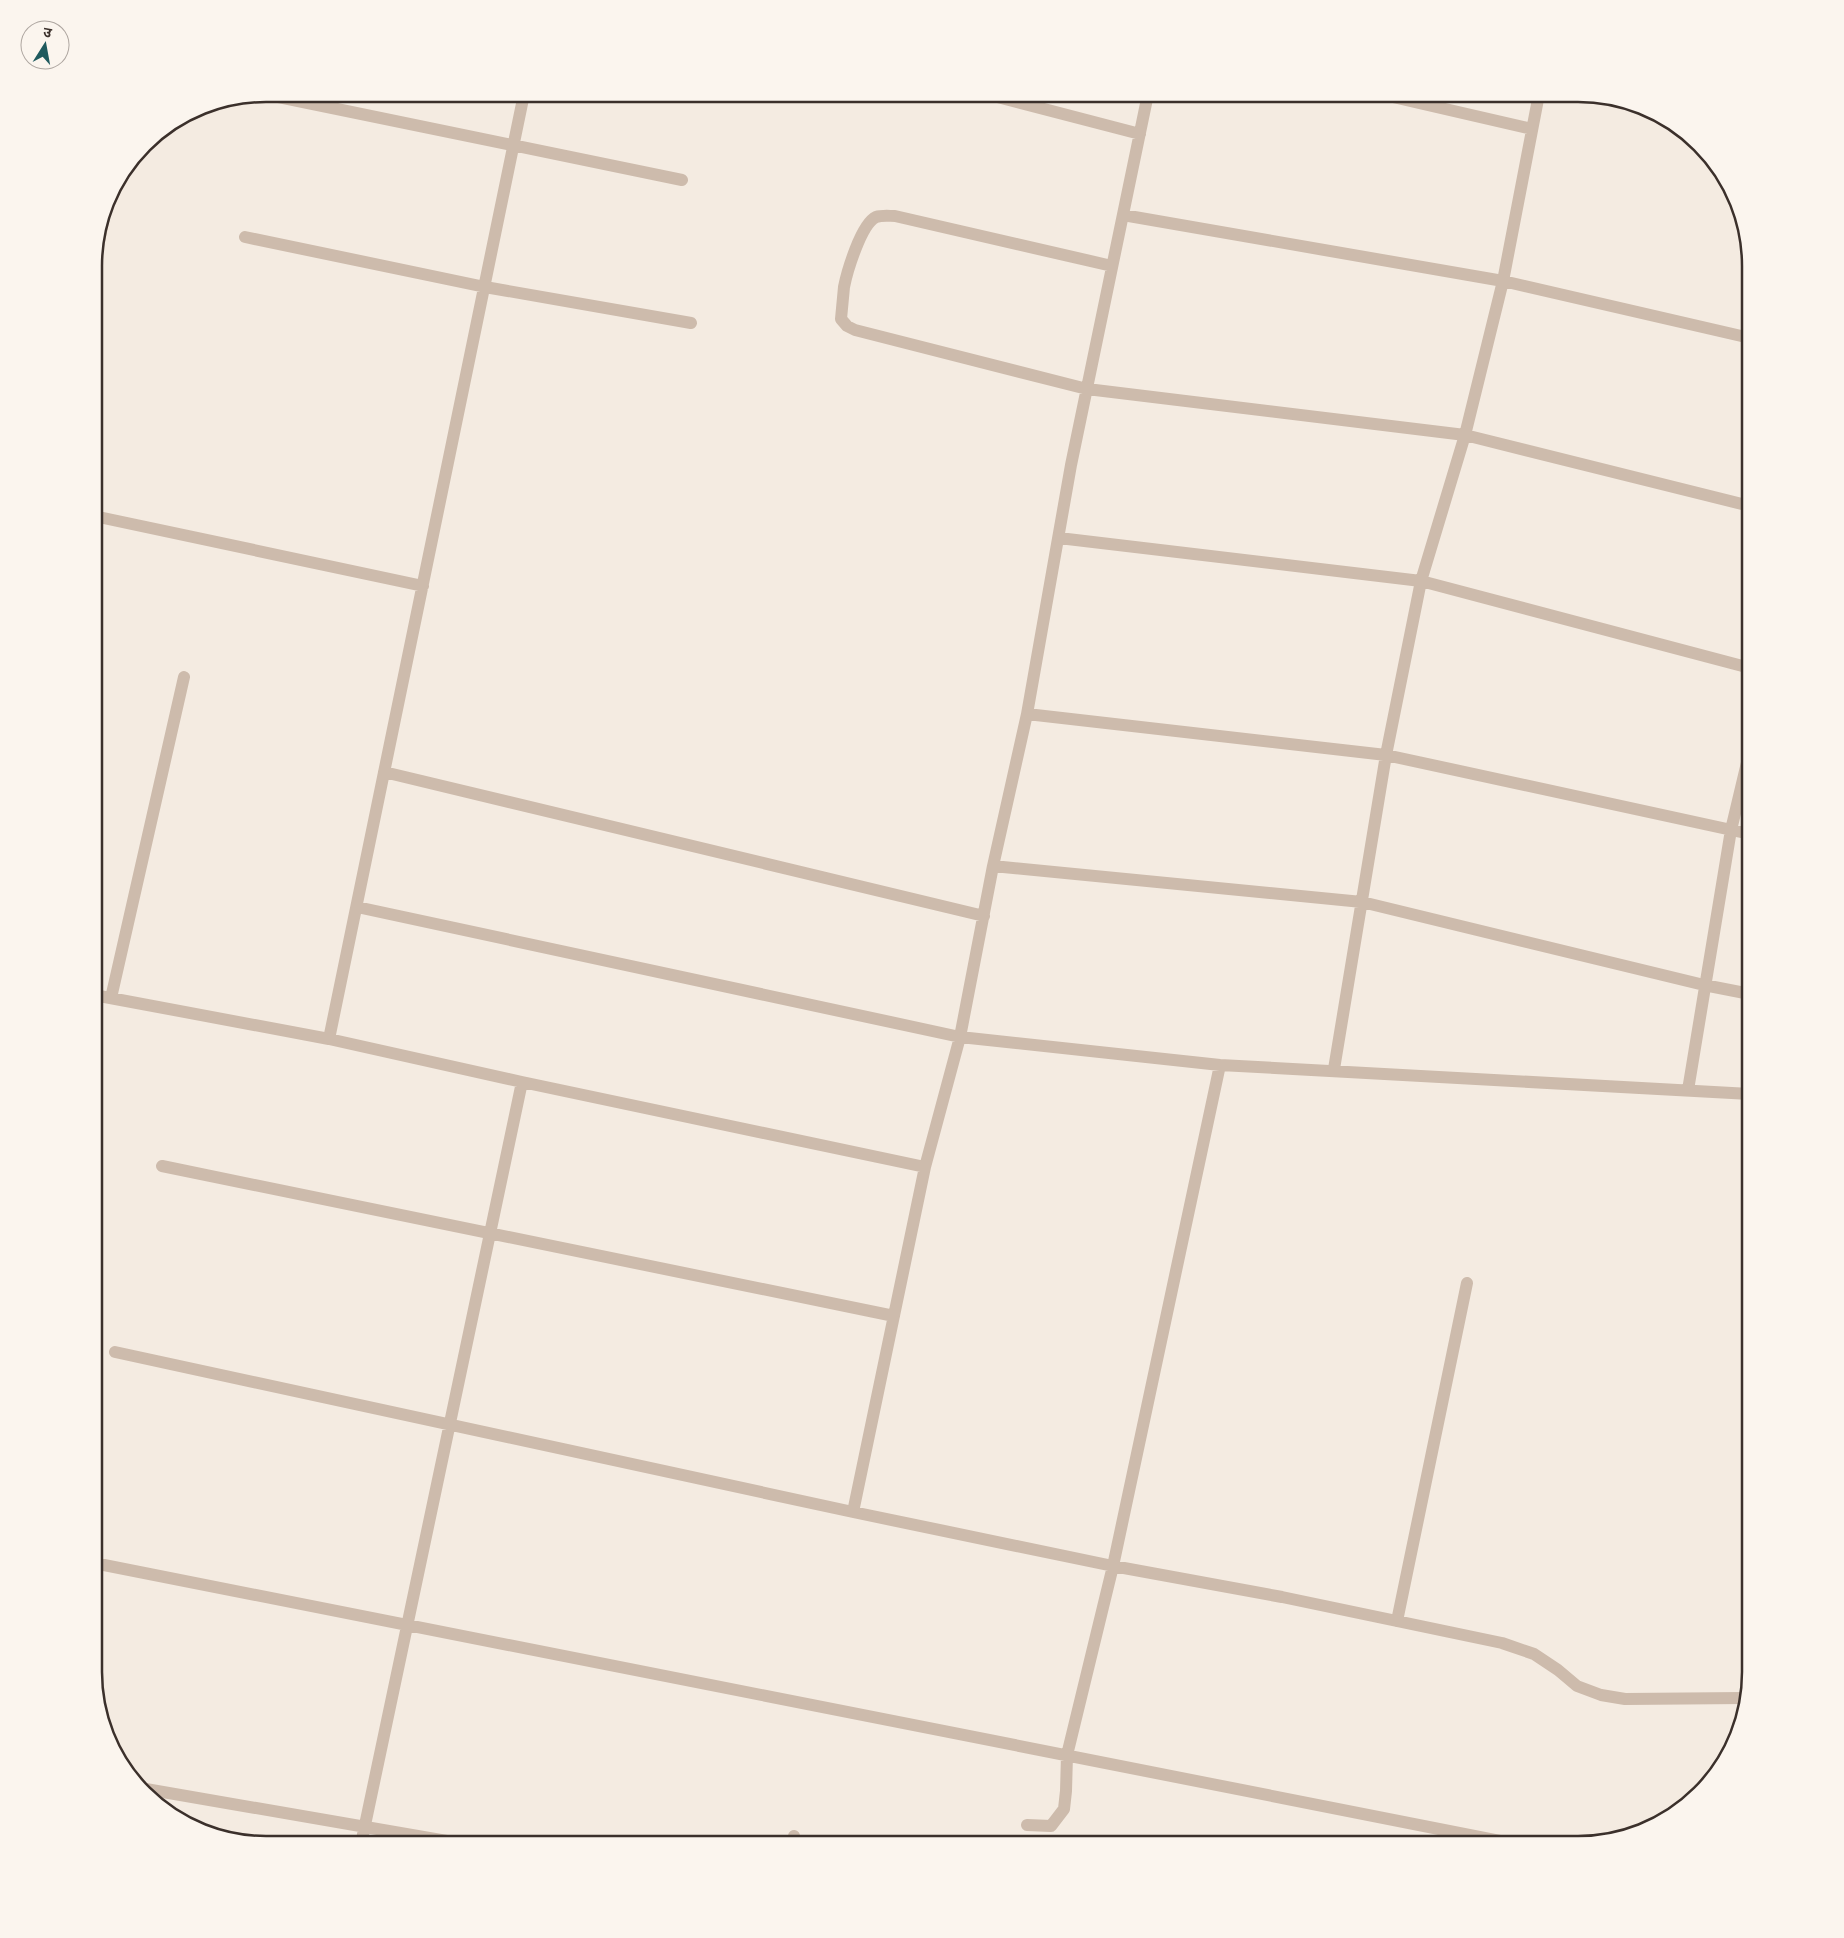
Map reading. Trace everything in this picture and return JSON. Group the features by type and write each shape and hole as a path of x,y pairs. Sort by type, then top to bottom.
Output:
{"street":[{"path":"307,103 682,180"},
{"path":"329,1039 522,103"},
{"path":"1021,103 1140,134"},
{"path":"853,1512 925,1167 960,1037 993,866 1028,714 1071,465 1146,103"},
{"path":"1419,103 1532,129"},
{"path":"1334,1070 1386,755 1421,581 1465,435 1503,281 1537,103"},
{"path":"1112,266 884,215 875,218 867,224 860,238 845,285 841,318 847,326 855,330 1087,389 1465,435 1741,504"},
{"path":"1123,215 1503,281 1741,336"},
{"path":"245,236 485,287 690,323"},
{"path":"103,518 423,586"},
{"path":"1059,538 1421,581 1741,666"},
{"path":"111,998 184,677"},
{"path":"1028,714 1386,755 1741,832"},
{"path":"384,772 984,916"},
{"path":"1688,1090 1731,830 1741,788"},
{"path":"993,866 1362,902 1704,985 1741,992"},
{"path":"356,907 960,1037 1220,1064 1741,1093"},
{"path":"102,996 329,1039 522,1082 925,1167"},
{"path":"1027,1825 1051,1826 1064,1808 1067,1755 1113,1566 1220,1064"},
{"path":"363,1836 522,1082"},
{"path":"162,1166 894,1316"},
{"path":"1397,1620 1467,1283"},
{"path":"114,1352 853,1512 1113,1566 1397,1620 1502,1643 1534,1654 1577,1686 1601,1695 1625,1699 1739,1698"},
{"path":"104,1564 1475,1836"},
{"path":"153,1790 420,1836"}]}
